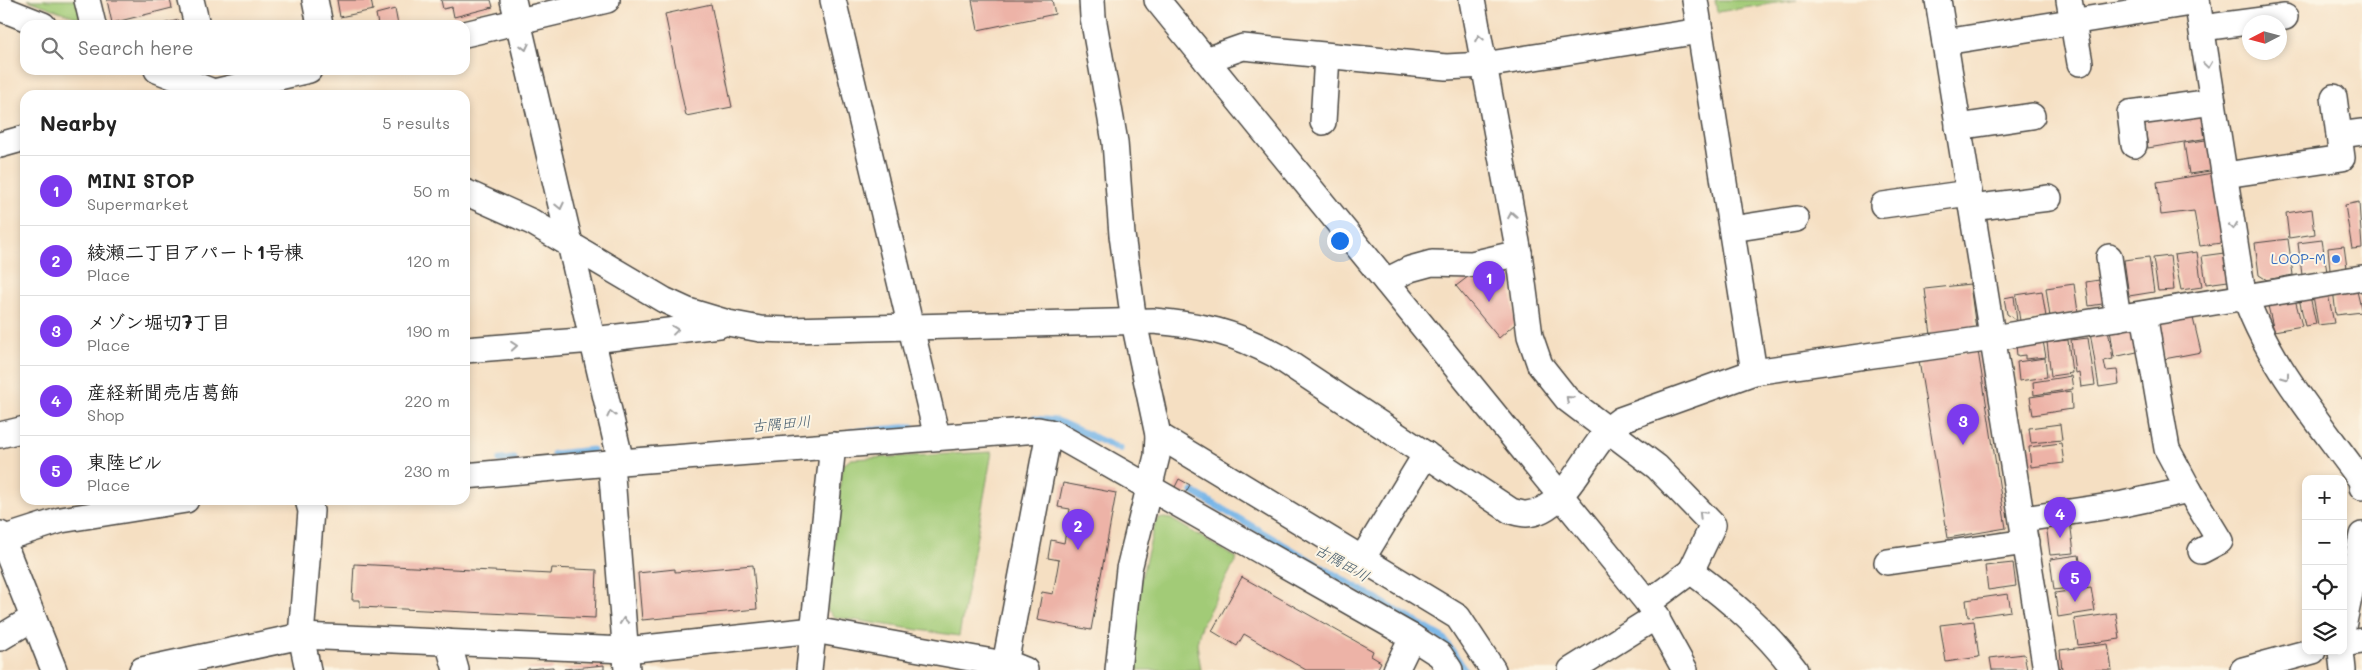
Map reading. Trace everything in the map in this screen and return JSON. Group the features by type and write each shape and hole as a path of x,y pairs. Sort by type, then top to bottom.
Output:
{"street":[{"path":"87,0 92,20"},
{"path":"191,0 196,20"},
{"path":"315,0 319,20"},
{"path":"470,32 516,11 607,0"},
{"path":"834,0 938,437"},
{"path":"1092,0 1093,17 1115,142 1122,234 1134,322 1158,435 1157,456 1130,569 1117,670"},
{"path":"1157,0 1561,495 1652,610 1686,670"},
{"path":"1472,0 1518,253 1530,336 1540,365 1567,399 1608,428 1657,467 1713,525 1691,571 1652,610 1571,670"},
{"path":"1695,0 1754,372"},
{"path":"1938,0 2025,530 2046,670"},
{"path":"1945,42 2071,10 2197,1 2245,298 2274,360 2361,480 2362,487"},
{"path":"0,8 30,20"},
{"path":"2071,10 2080,63"},
{"path":"516,11 569,246 593,340 616,462 626,660"},
{"path":"2202,28 2242,23"},
{"path":"1206,60 1243,47 1446,68 1484,65 1700,31"},
{"path":"1323,122 1328,56"},
{"path":"171,75 211,89 283,75"},
{"path":"2225,175 2342,158 2351,134 2334,97"},
{"path":"2134,145 2130,113 2213,102"},
{"path":"1958,127 2032,116"},
{"path":"0,145 20,139"},
{"path":"470,194 532,222 569,246 664,300 688,311 728,324 760,329 790,330 912,329 1134,322 1187,324 1247,339 1276,355 1511,510 1526,514 1544,509 1561,495 1608,428 1620,420 1754,372 1994,338 2362,278"},
{"path":"1883,205 2049,198"},
{"path":"1732,229 1796,220"},
{"path":"1386,281 1410,269 1432,263 1472,264 1518,253"},
{"path":"2109,257 2118,318"},
{"path":"2144,314 2167,450 2220,541 2201,551"},
{"path":"470,350 593,340 728,324"},
{"path":"0,435 20,430"},
{"path":"470,476 616,462 938,437 1038,430 1049,432 1149,486 1412,636 1440,654 1450,670"},
{"path":"142,670 301,636 448,642 626,660 814,630 1015,667 1049,432"},
{"path":"1158,435 1458,617 1493,670"},
{"path":"810,670 833,445"},
{"path":"1362,559 1426,454"},
{"path":"1887,562 2025,530 2123,504 2189,490"},
{"path":"54,670 1,536 61,520 155,505"},
{"path":"308,670 301,636 311,510 310,505"},
{"path":"2347,610 2362,535"},
{"path":"1691,571 1734,603 1777,646 1795,670"},
{"path":"0,638 33,618"},
{"path":"1396,670 1412,636"},
{"path":"2347,643 2362,641"},
{"path":"448,642 456,670"},
{"path":"2243,670 2302,654"},
{"path":"2341,655 2343,670"}],"green space":[{"path":"28,0 78,0 81,12 78,18"},
{"path":"1715,0 1797,0 1717,12"},
{"path":"992,452 959,636 834,617 827,609 842,466 851,459"},
{"path":"1158,519 1171,519 1237,558 1201,626 1197,644 1201,670 1130,670 1139,587 1155,523"}],"building":[{"path":"107,0 170,0 172,8 124,20 111,20"},
{"path":"337,0 371,0 373,10 340,17"},
{"path":"441,0 491,0 493,7 454,17 452,7 443,9"},
{"path":"972,0 1052,0 1055,14 978,30"},
{"path":"711,4 732,107 686,116 665,14"},
{"path":"395,9 397,20 377,20 376,14"},
{"path":"2209,105 2214,137 2148,148 2143,114"},
{"path":"2213,139 2217,170 2189,174 2184,143"},
{"path":"2219,172 2228,242 2200,246 2194,211 2161,215 2157,182"},
{"path":"2359,202 2362,248 2352,249 2345,205"},
{"path":"2312,209 2315,234 2289,238 2286,213"},
{"path":"2288,239 2293,275 2267,280 2259,275 2255,243"},
{"path":"2322,240 2327,272 2302,275 2298,243"},
{"path":"2344,246 2347,268 2330,270 2328,248"},
{"path":"2197,252 2202,287 2181,290 2174,255"},
{"path":"2224,253 2228,281 2206,284 2202,256"},
{"path":"2170,256 2174,290 2158,291 2153,258"},
{"path":"2149,257 2154,292 2129,296 2124,260"},
{"path":"1509,268 1515,324 1499,338 1456,286 1473,273"},
{"path":"2106,279 2109,303 2089,306 2086,282"},
{"path":"1970,284 1976,329 1931,335 1925,289"},
{"path":"2074,284 2078,312 2050,317 2046,288"},
{"path":"2356,287 2362,312 2336,315 2333,289"},
{"path":"2042,291 2046,317 2020,321 2016,295"},
{"path":"2328,294 2334,323 2318,325 2313,296"},
{"path":"2014,296 2017,321 2007,314 2004,298"},
{"path":"2310,296 2316,324 2305,326 2299,298"},
{"path":"2295,299 2302,326 2274,331 2268,306 2273,300"},
{"path":"2192,314 2201,352 2164,359 2158,320"},
{"path":"2142,324 2146,350 2114,357 2110,329"},
{"path":"2108,330 2113,359 2104,361 2106,371 2117,370 2119,384 2099,387 2090,332"},
{"path":"2088,338 2095,385 2081,387 2079,372 2075,373 2071,340"},
{"path":"2068,340 2072,373 2051,376 2047,342"},
{"path":"2043,341 2046,357 2025,359 2025,355 2017,356 2016,345"},
{"path":"1978,351 2006,528 1948,538 1919,361"},
{"path":"2045,358 2047,377 2019,381 2017,362"},
{"path":"2071,376 2073,389 2034,395 2033,382"},
{"path":"2071,391 2072,409 2033,415 2030,397"},
{"path":"2060,424 2062,440 2031,443 2029,428"},
{"path":"2061,443 2064,463 2031,467 2029,447"},
{"path":"1179,479 1190,485 1184,495 1174,489"},
{"path":"1063,483 1116,493 1091,630 1037,620 1042,592 1053,594 1059,560 1048,558 1051,540 1064,543 1070,509 1058,507"},
{"path":"2070,521 2074,553 2050,555 2046,524"},
{"path":"2079,555 2084,586 2054,590 2050,559"},
{"path":"2013,563 2016,586 1988,590 1985,566"},
{"path":"354,564 551,574 552,568 597,570 595,618 360,607 360,600 352,600"},
{"path":"753,565 757,609 642,620 638,573 675,569 675,572"},
{"path":"1242,577 1373,651 1371,656 1381,662 1377,670 1306,670 1244,634 1237,646 1212,631"},
{"path":"2091,588 2095,611 2058,617 2055,593"},
{"path":"2008,594 2011,611 1968,617 1966,600"},
{"path":"2116,613 2120,639 2078,645 2074,619"},
{"path":"1974,621 1979,657 1946,662 1940,625"},
{"path":"2108,644 2112,670 2062,670 2060,650"},
{"path":"2024,654 2027,670 1992,670 1990,658"},
{"path":"604,665 604,670 564,670 564,669"},
{"path":"553,667 553,670 528,670 528,669"}],"waterway":[{"name":"古隅田川","path":"1034,419 1057,421 1120,449"},
{"name":"古隅田川","path":"852,432 912,427"},
{"name":"古隅田川","path":"554,454 592,450"},
{"name":"古隅田川","path":"500,460 514,459"},
{"name":"古隅田川","path":"1193,492 1443,638 1465,670"}],"place":[{"name":"LOOP-M","path":"2336,259"},
{"name":"MINI STOP","path":"1489,302"},
{"name":"メゾン堀切7丁目","path":"1963,445"},
{"name":"産経新聞売店葛飾","path":"2060,538"},
{"name":"綾瀬二丁目アパート1号棟","path":"1078,550"},
{"name":"東陸ビル","path":"2075,602"}]}
